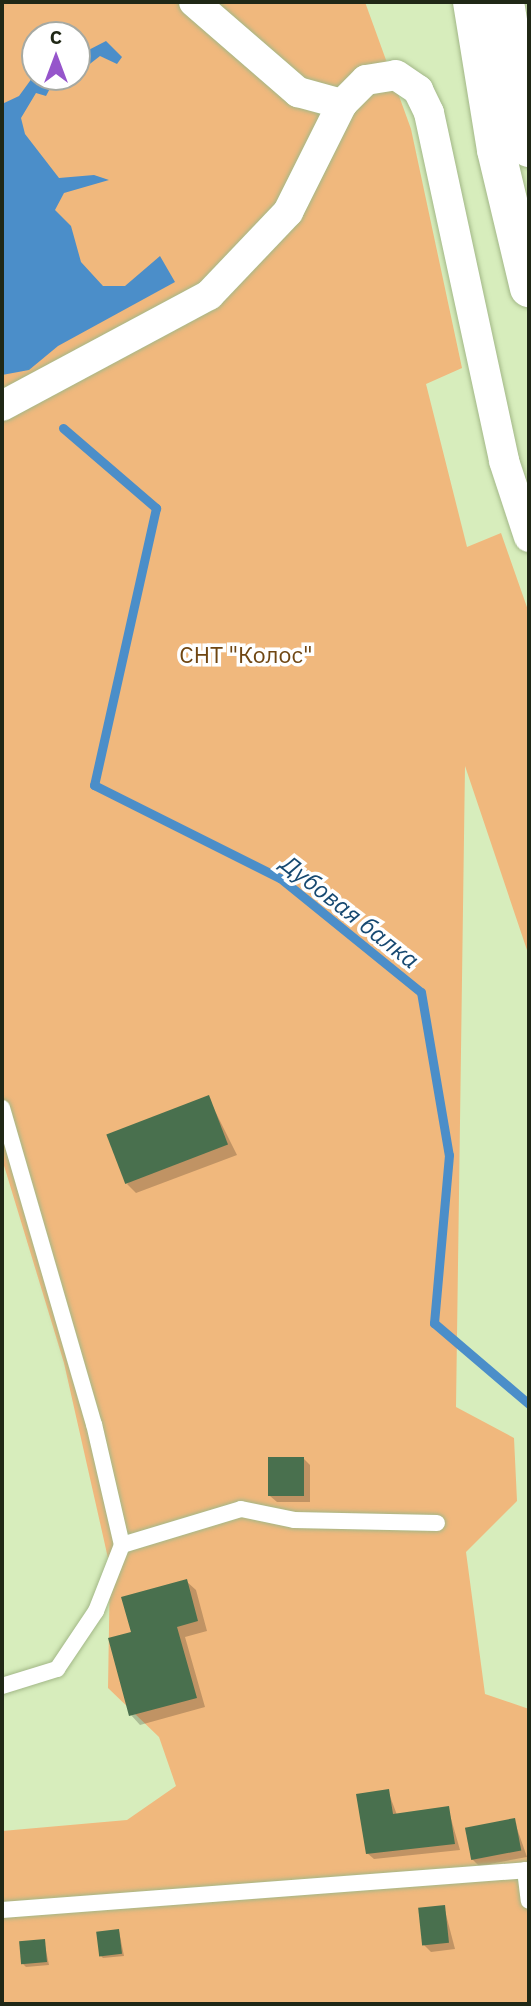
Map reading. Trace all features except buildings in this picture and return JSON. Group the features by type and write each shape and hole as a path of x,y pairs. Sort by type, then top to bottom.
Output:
{"main road":[{"path":"472,2 496,150 529,288"},
{"path":"505,2 529,148"}],"street":[{"path":"194,2 298,92 342,104"},
{"path":"2,406 209,295 288,212 342,104 366,80 396,75 418,90 429,113 504,461 529,537"}],"lane":[{"path":"2,1108 94,1424 121,1545 96,1611 57,1669 2,1686"},
{"path":"121,1545 241,1509 294,1520 437,1523"},
{"path":"2,1910 527,1870 529,1901"}],"green space":[{"name":"СНТ \"Колос\"","path":"2,2 365,2 411,129 462,368 426,384 467,547 501,533 529,613 529,956 465,766 456,1407 514,1438 517,1501 466,1552 485,1694 529,1709 529,2004 2,2004 2,1831 127,1820 176,1786 159,1737 108,1688 110,1567 64,1363 2,1159"}],"water":[{"path":"106,41 122,57 117,64 100,56 91,63 91,49"},
{"path":"23,91 49,91 46,96 36,93 21,118 25,134 59,178 94,175 109,180 64,193 55,210 71,226 81,262 103,286 125,286 160,256 175,282 58,346 29,370 2,375 2,104 19,96"}],"waterway":[{"name":"Дубовая балка","path":"63,428 156,508 94,785 280,878 421,992 449,1155 434,1323 529,1404"}]}
